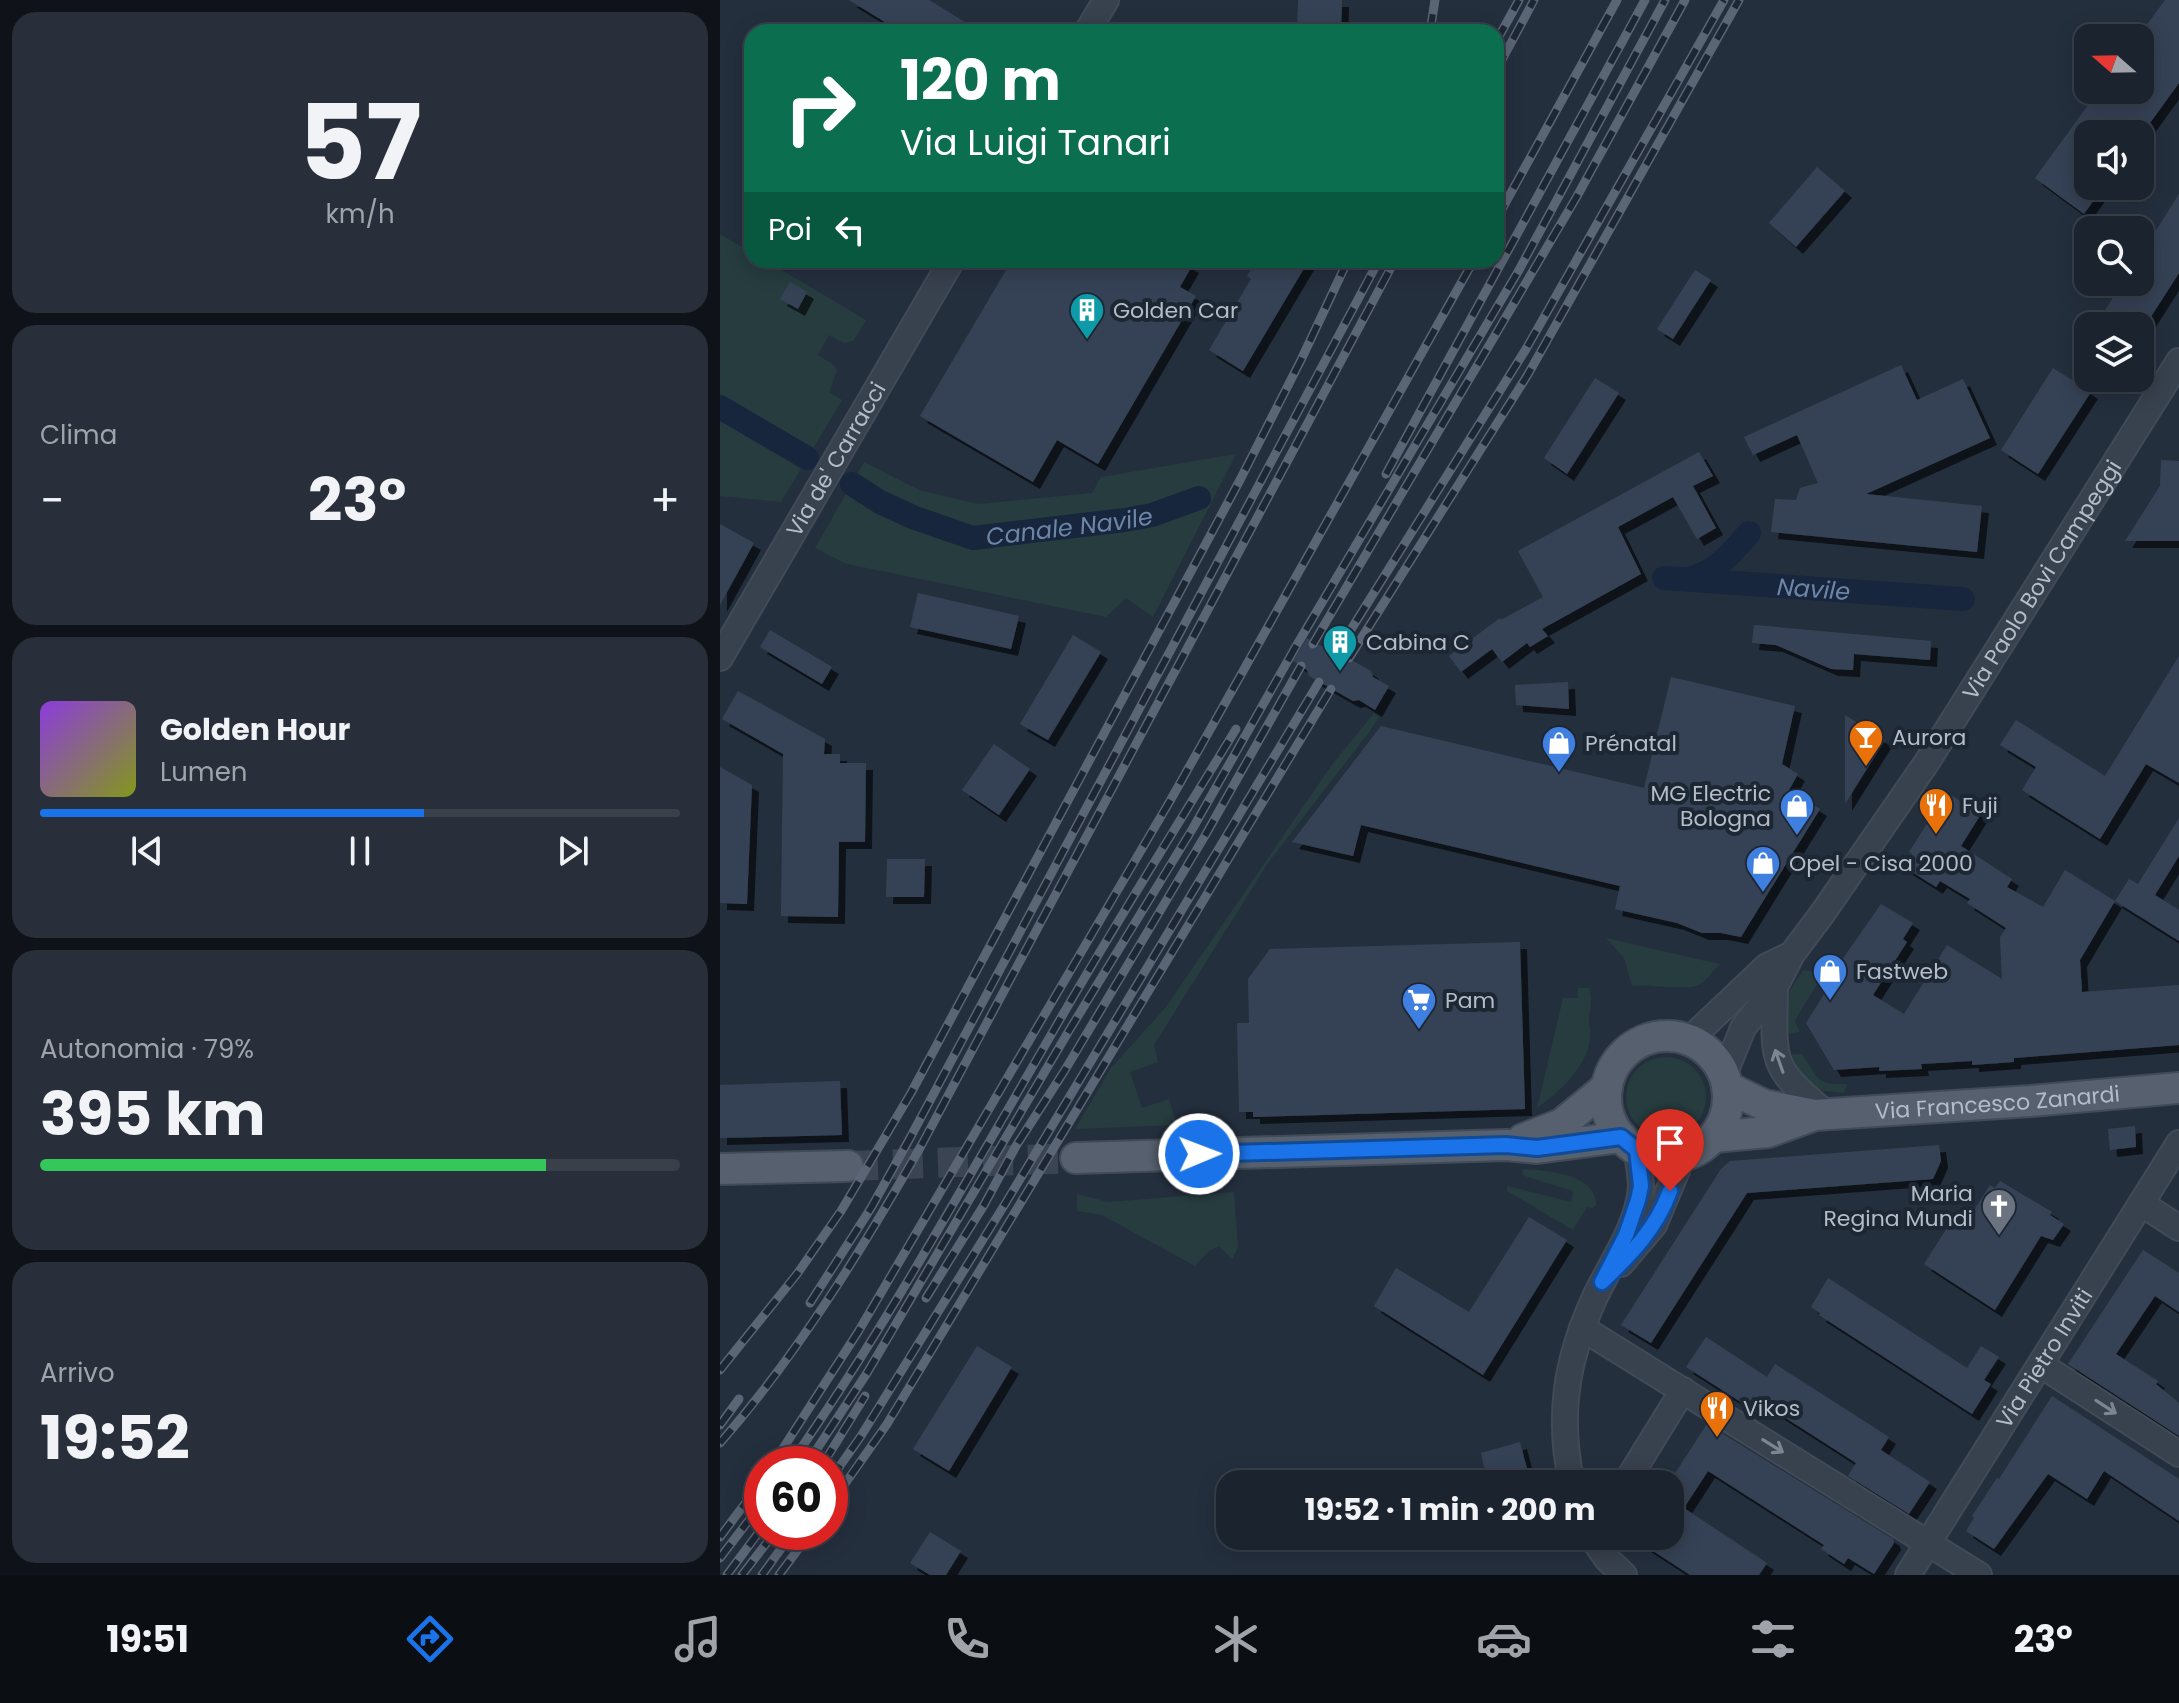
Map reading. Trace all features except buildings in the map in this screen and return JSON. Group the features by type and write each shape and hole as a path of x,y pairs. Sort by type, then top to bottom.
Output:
{"main road":[{"path":"1076,1158 1629,1144 1664,1158 1683,1156 1700,1149 1713,1137 1726,1113 1726,1081 1710,1054 1689,1040 1665,1036 1642,1042 1617,1063 1607,1087 1609,1114 1629,1144"},
{"name":"Via Francesco Zanardi","path":"1726,1081 1764,1105 1821,1114 2179,1088"},
{"path":"1506,1145 1562,1124 1607,1087"},
{"name":"Via Francesco Zanardi","path":"1713,1137 1768,1132 1821,1114"},
{"path":"720,1169 848,1166"}],"street":[{"path":"1092,24 1106,0"},
{"name":"Via de' Carracci","path":"720,658 947,268"},
{"name":"Via Paolo Bovi Campeggi","path":"1726,1081 1743,1028 1775,987 1792,954 1927,762 2179,361"},
{"name":"Via Paolo Bovi Campeggi","path":"1689,1040 1767,966 1792,954"},
{"name":"Via Paolo Bovi Campeggi","path":"1775,987 1774,1047 1782,1072 1821,1114"},
{"name":"Via Pietro Inviti","path":"1908,1575 2179,1143"},
{"path":"1570,1470 1566,1447 1566,1391 1573,1353 1602,1282 1626,1235 1641,1186 1629,1144"},
{"path":"1602,1282 1637,1248 1654,1225 1683,1156"},
{"path":"2142,1204 2179,1228"},
{"path":"1582,1328 1979,1575"},
{"path":"2041,1365 2179,1454"},
{"path":"1634,1470 1683,1390"},
{"path":"1601,1550 1624,1575"}],"green space":[{"path":"720,234 744,248 744,268 778,268 866,320 853,341 844,343 829,335 818,355 834,365 837,371 829,392 842,400 781,502 720,496"},
{"path":"1236,454 1153,617 1126,598 1106,617 847,564 815,548 864,462 919,490 978,504 1092,493 1101,477"},
{"path":"1374,713 1379,717 1370,731 1268,863 1154,1045 1158,1062 1130,1072 1142,1108 1169,1099 1177,1125 1075,1129 1111,1068 1166,1007 1331,766"},
{"path":"1606,938 1720,964 1696,986 1632,986 1624,958"},
{"path":"1803,970 1824,973 1795,1022 1800,1032 1782,1035 1784,1000"},
{"path":"1578,988 1589,988 1590,992 1588,1048 1571,1078 1537,1108 1563,998 1578,998"},
{"path":"1802,1054 1822,1081 1847,1084 1844,1093 1815,1090 1784,1055"},
{"path":"1666,1057 1681,1060 1694,1069 1703,1082 1706,1097 1703,1112 1694,1125 1681,1134 1666,1137 1651,1134 1638,1125 1629,1112 1626,1097 1629,1082 1638,1069 1651,1060"},
{"path":"1523,1169 1556,1173 1579,1180 1594,1194 1596,1205 1587,1207 1573,1230 1507,1191 1507,1186 1571,1202 1573,1191 1522,1175"},
{"path":"1234,1192 1238,1247 1232,1259 1219,1246 1209,1251 1195,1266 1102,1215 1077,1211 1077,1194 1108,1202"}],"waterway":[{"name":"Canale Navile","path":"720,407 807,458"},
{"name":"Canale Navile","path":"852,484 880,502 915,518 973,538 1125,520 1152,515 1199,498"},
{"path":"1688,579 1714,568 1749,533"},
{"name":"Navile","path":"1664,578 1963,599"}],"tunnel":[{"path":"848,1166 1076,1158"}],"railway":[{"path":"1431,24 1435,0"},
{"path":"1504,27 1519,0"},
{"path":"1504,56 1534,0"},
{"path":"1504,205 1617,0"},
{"path":"1504,258 1645,0"},
{"path":"819,1446 867,1373 1193,828 1295,648 1519,270 1665,0"},
{"path":"1313,644 1576,198 1685,0"},
{"path":"1337,652 1526,349 1724,0"},
{"path":"1349,658 1527,376 1739,0"},
{"path":"720,1370 797,1274 841,1211 911,1093 1240,480 1344,268"},
{"path":"810,1303 871,1208 910,1138 1375,268"},
{"path":"720,1443 803,1337 921,1146 1391,268"},
{"path":"785,1446 858,1332 1170,801 1470,268"},
{"path":"1386,474 1499,268"},
{"path":"926,1298 1206,834 1301,666"},
{"path":"848,1454 1005,1204 1319,682"},
{"path":"848,1479 887,1424 1331,689"},
{"path":"802,1446 893,1306 1096,958 1236,729"},
{"path":"834,1446 865,1396"},
{"path":"720,1425 739,1399"},
{"path":"720,1537 744,1505"},
{"path":"720,1558 744,1527"},
{"path":"727,1575 746,1550"},
{"path":"742,1575 761,1550"},
{"path":"762,1575 780,1550"},
{"path":"779,1575 798,1550"}],"place":[{"name":"Golden Car","path":"1087,341"},
{"name":"Cabina C","path":"1340,673"},
{"name":"Aurora","path":"1866,768"},
{"name":"Prénatal","path":"1559,774"},
{"name":"Fuji","path":"1936,836"},
{"name":"MG Electric Bologna","path":"1797,837"},
{"name":"Opel - Cisa 2000","path":"1763,894"},
{"name":"Fastweb","path":"1830,1002"},
{"name":"Pam","path":"1419,1031"},
{"name":"Maria Regina Mundi","path":"1999,1237"},
{"name":"Vikos","path":"1717,1439"}],"route":[{"path":"1199,1154 1506,1145 1537,1148 1621,1137 1637,1150 1641,1186 1626,1235 1602,1282 1637,1248 1654,1225 1670,1191"}]}
